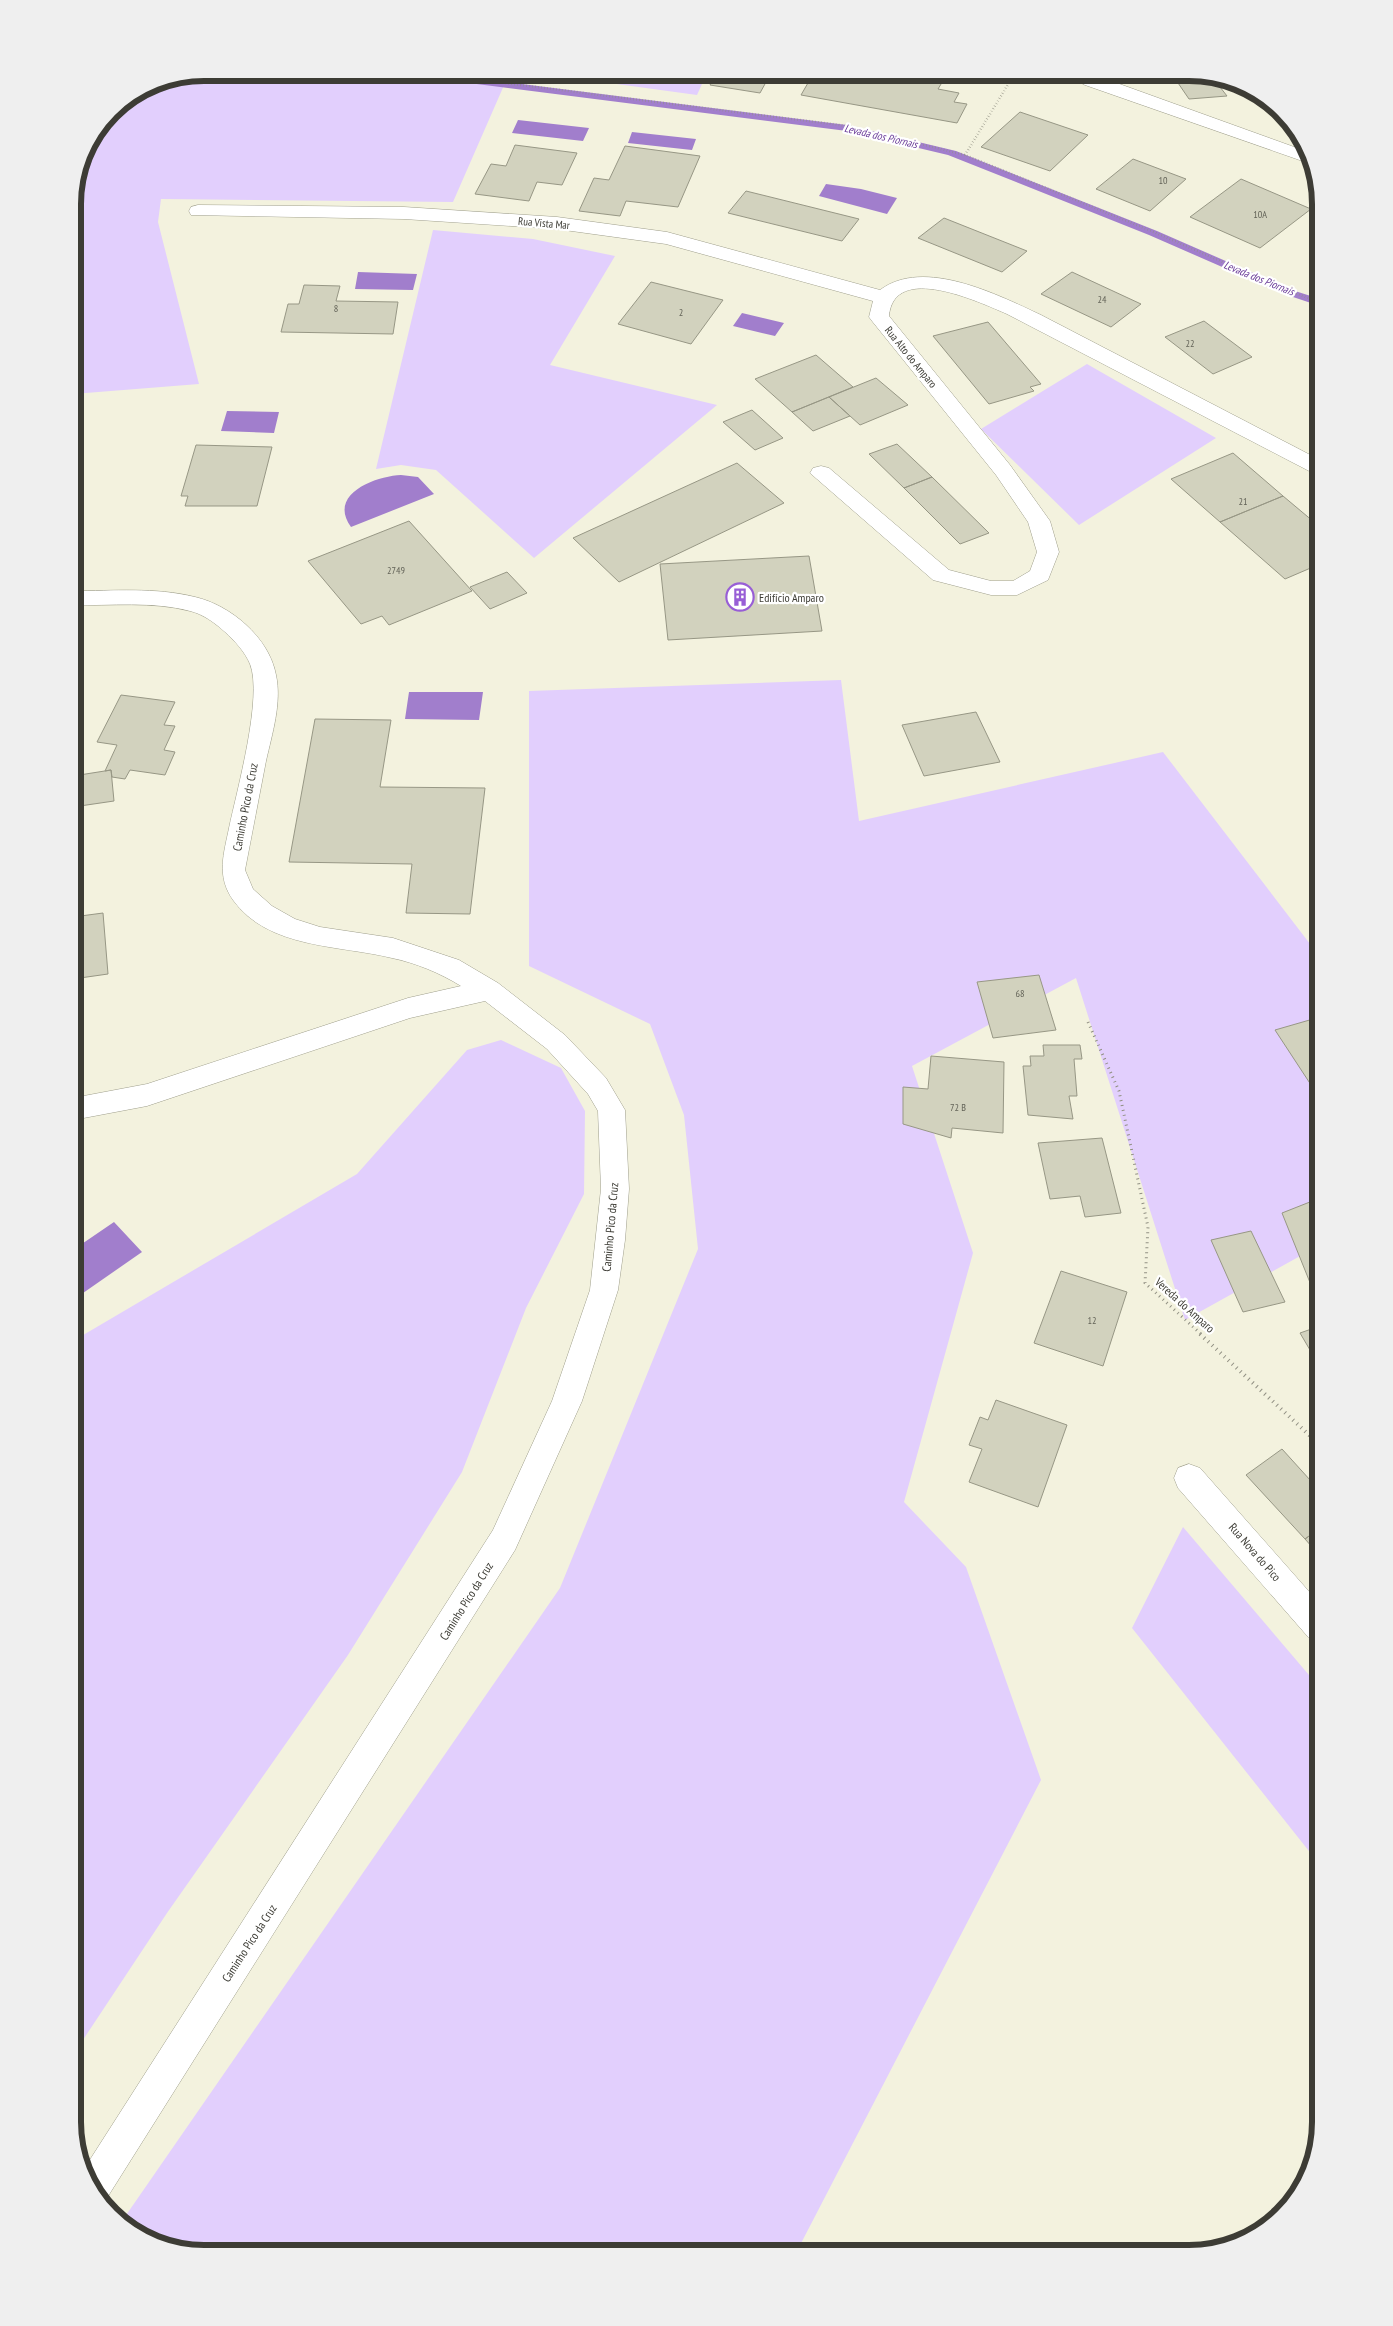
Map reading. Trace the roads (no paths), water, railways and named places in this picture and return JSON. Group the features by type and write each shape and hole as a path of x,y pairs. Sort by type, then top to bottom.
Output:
{"street":[{"path":"1094,82 1301,155"},
{"name":"Rua Vista Mar","path":"198,211 404,213 557,223 667,238 882,297"},
{"path":"882,297 897,288 917,283 951,287 1011,307 1312,464"},
{"name":"Rua Alto do Amparo","path":"821,473 941,575 991,588 1018,588 1040,575 1048,552 1039,521 1003,470 879,317 878,306 882,297"},
{"name":"Caminho Pico da Cruz","path":"82,598 154,599 194,604 218,614 254,648 265,674 265,705 233,870 242,894 263,913 286,926 319,937 393,948 450,967 489,990 556,1042 597,1086 611,1110 615,1189 611,1240 604,1290 567,1401 504,1540 97,2181"},
{"path":"82,1107 147,1095 227,1070 408,1008 489,990"},
{"name":"Rua Nova do Pico","path":"1189,1478 1312,1618"}],"waterway":[{"name":"Levada dos Piornais","path":"479,81 847,128 952,153 1153,233 1288,292 1312,300"}],"place":[{"name":"Edifício Amparo","path":"740,597"}]}
